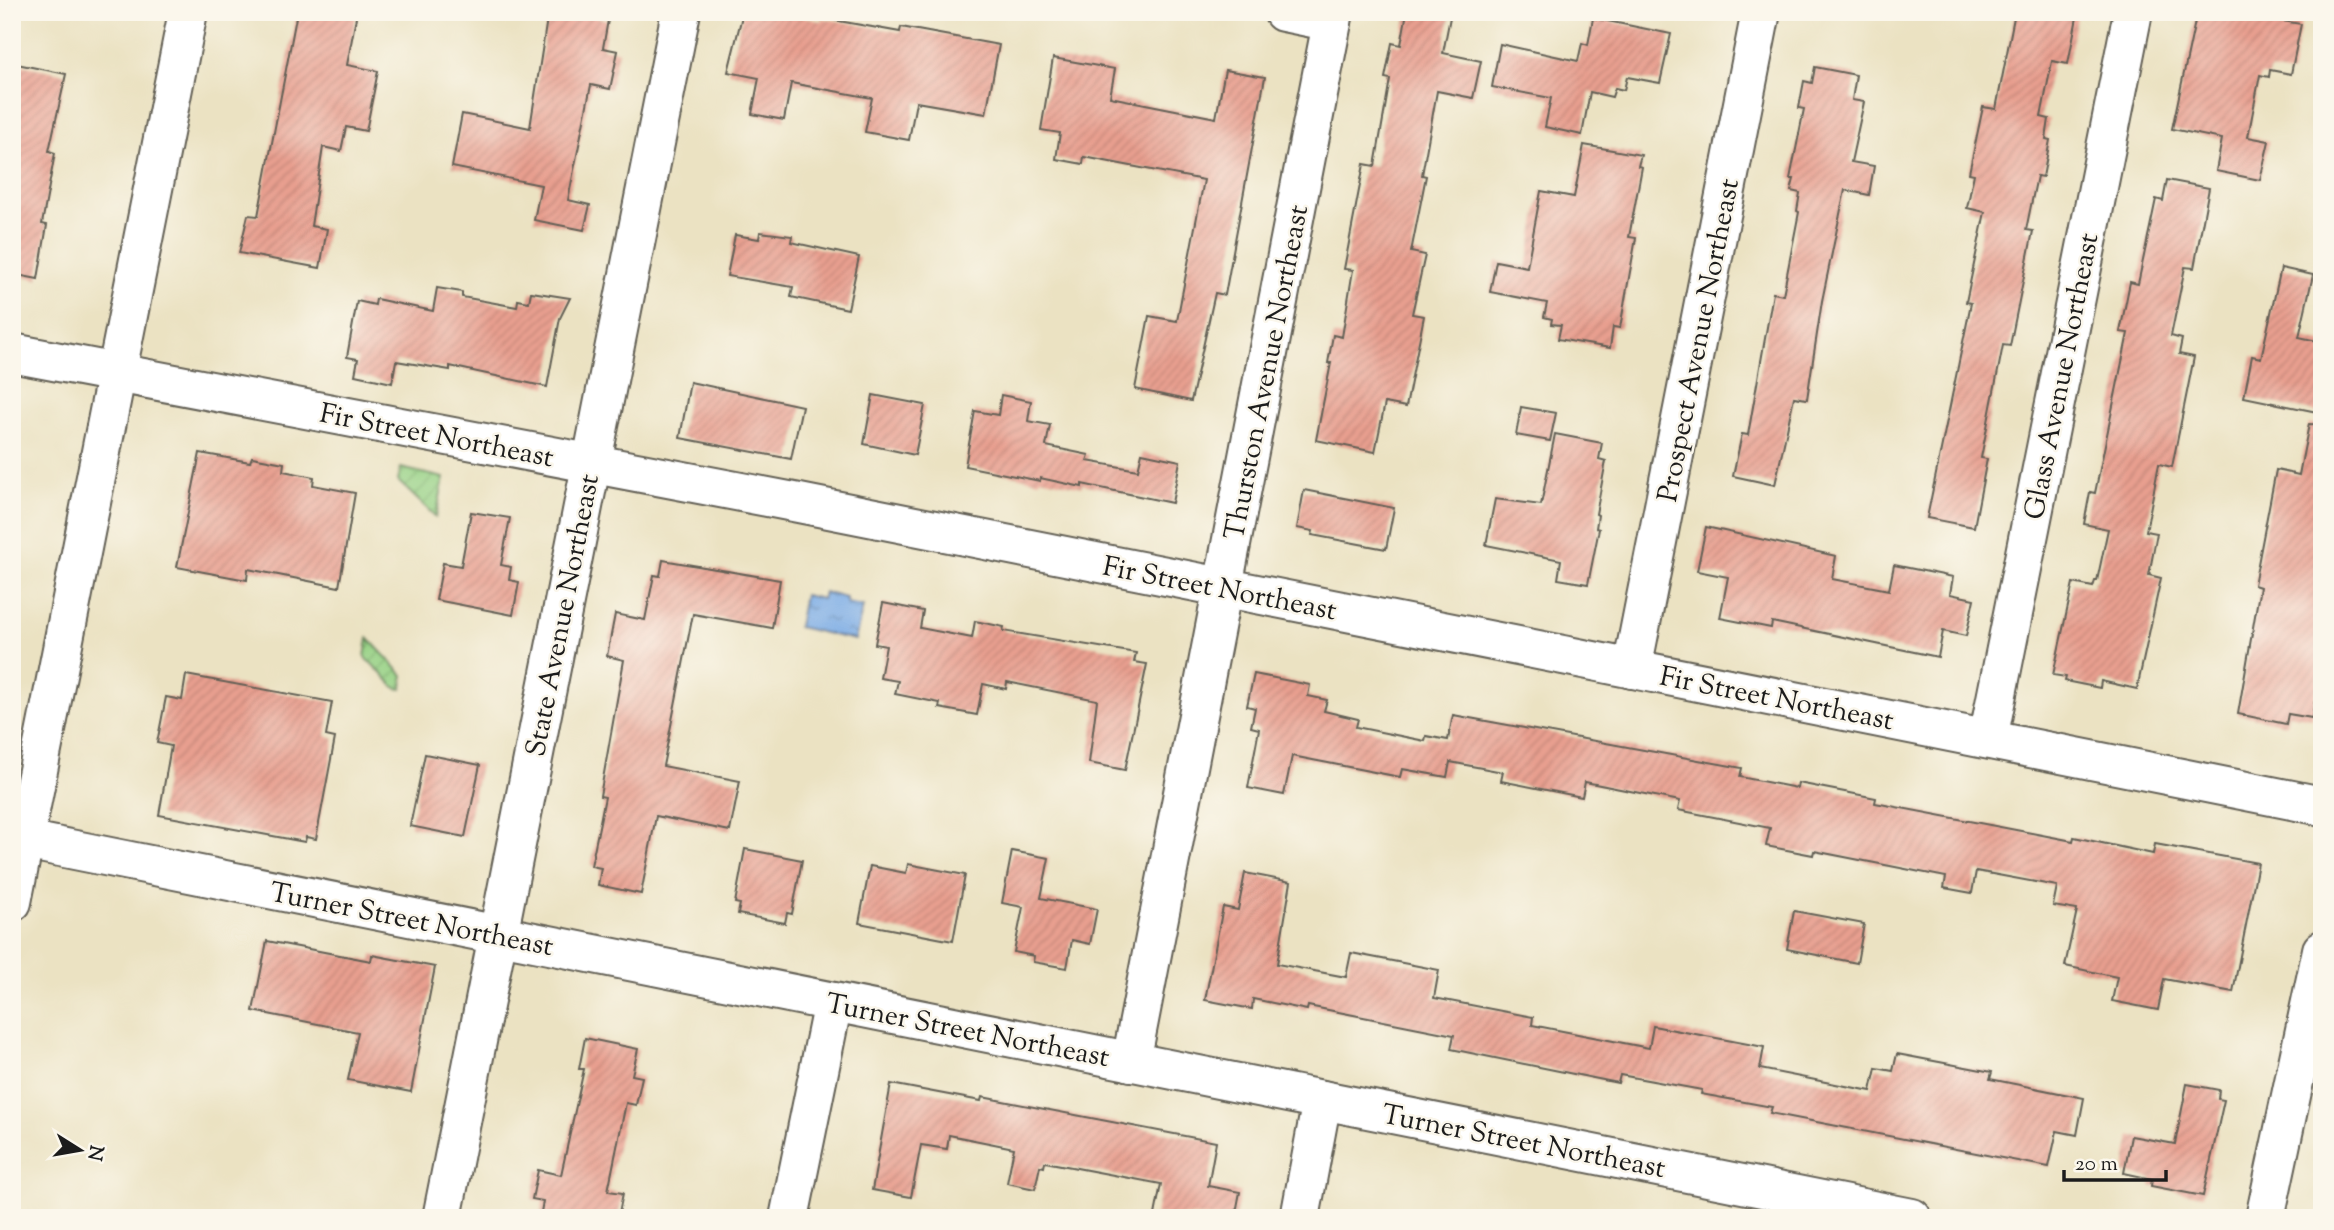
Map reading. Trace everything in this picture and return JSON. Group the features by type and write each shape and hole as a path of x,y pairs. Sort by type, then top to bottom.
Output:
{"street":[{"path":"12,902 188,12"},
{"name":"State Avenue Northeast","path":"442,1218 681,12"},
{"path":"1283,12 1333,17"},
{"name":"Prospect Avenue Northeast","path":"1632,669 1762,12"},
{"name":"Glass Avenue Northeast","path":"1988,739 2133,12"},
{"name":"Thurston Avenue Northeast","path":"1131,1062 1333,17"},
{"name":"Fir Street Northeast","path":"12,353 1223,587 2322,806"},
{"name":"Turner Street Northeast","path":"25,840 1322,1100 1758,1203 1912,1218"},
{"path":"2265,1218 2322,950"},
{"path":"789,1218 833,1002"},
{"path":"1300,1218 1322,1100"}],"green space":[{"path":"401,468 444,478 436,517 398,481"},
{"path":"368,638 403,675 402,689 396,688 365,657"}],"water":[{"path":"824,592 846,598 846,603 863,606 855,640 798,627 804,595 822,599"}],"building":[{"path":"297,12 357,12 347,65 378,71 366,131 346,127 341,151 323,147 311,226 327,229 320,268 239,253 248,215 258,216"},
{"path":"548,12 570,12 608,20 603,48 618,51 610,89 591,85 568,200 590,205 584,230 534,220 541,185 452,167 462,114 530,128"},
{"path":"743,12 778,12 900,32 901,27 999,45 986,114 916,102 909,140 865,132 872,98 791,83 784,120 752,114 759,78 728,72"},
{"path":"1407,12 1451,12 1443,53 1481,61 1473,98 1437,91 1422,175 1426,176 1411,252 1425,255 1412,314 1424,316 1406,407 1385,403 1375,452 1316,440 1331,363 1328,363 1333,335 1342,337 1353,270 1344,269 1364,164 1375,166 1390,79 1385,78 1392,43 1401,45"},
{"path":"2015,12 2078,12 2068,64 2052,61 2041,117 2049,119 2046,139 2050,140 2043,177 2037,176 2026,230 2033,231 2010,346 2003,345 1981,458 1987,459 1974,527 1927,518 1971,303 1966,302 1985,212 1967,208 1974,174 1969,173 1983,107 1996,109"},
{"path":"2197,12 2228,12 2301,24 2291,74 2270,70 2269,77 2260,75 2248,137 2269,141 2260,180 2216,171 2222,139 2172,129"},
{"path":"1593,18 1671,34 1660,83 1627,77 1624,90 1615,88 1612,97 1590,92 1582,135 1545,127 1551,98 1492,87 1500,44 1578,61 1582,43 1588,45"},
{"path":"1053,58 1115,69 1110,97 1216,118 1225,70 1265,77 1225,295 1215,293 1191,401 1135,389 1149,316 1177,321 1204,180 1084,157 1083,164 1056,159 1060,133 1041,130"},
{"path":"12,63 66,74 49,151 55,153 42,224 47,225 38,279 12,274"},
{"path":"1815,67 1856,75 1852,100 1864,102 1851,162 1874,166 1869,195 1845,190 1822,301 1807,399 1794,397 1775,485 1733,476 1742,434 1748,435 1773,293 1783,295 1799,212 1800,193 1791,191 1794,179 1790,179 1804,109 1799,108 1804,81 1812,83"},
{"path":"1584,145 1641,155 1638,166 1642,167 1629,237 1636,238 1620,328 1613,327 1610,348 1558,339 1561,325 1551,324 1552,319 1544,317 1547,303 1490,292 1496,261 1527,267 1541,191 1574,197"},
{"path":"2167,180 2209,188 2194,268 2185,267 2171,336 2182,339 2179,354 2194,357 2172,467 2159,464 2146,531 2157,533 2149,575 2161,578 2137,689 2101,681 2100,688 2065,681 2066,677 2053,675 2073,583 2093,587 2097,581 2108,529 2084,524 2090,492 2095,493 2128,333 2120,332 2130,282 2138,284 2156,199 2163,201"},
{"path":"760,232 792,236 791,242 859,257 848,309 791,297 793,287 727,276 735,235 759,239"},
{"path":"2281,268 2313,275 2299,337 2322,342 2322,413 2244,397 2252,356 2261,358"},
{"path":"437,288 462,292 462,297 517,307 518,300 529,302 531,292 570,298 560,318 547,387 450,366 450,370 396,361 392,383 355,375 358,359 347,357 357,301 375,305 376,299 433,311"},
{"path":"690,382 802,406 791,459 680,438"},
{"path":"873,395 925,405 915,455 864,444"},
{"path":"1001,395 1031,401 1028,421 1050,425 1046,446 1089,455 1087,461 1138,470 1142,453 1180,461 1172,503 1082,484 1082,487 1040,478 1040,481 965,466 975,411 998,415"},
{"path":"1521,407 1556,413 1550,441 1516,435"},
{"path":"2309,424 2322,425 2322,661 2312,718 2288,714 2286,724 2238,714 2260,587 2254,585 2276,470 2299,475"},
{"path":"1555,434 1602,443 1599,459 1606,461 1596,514 1596,528 1599,529 1588,584 1558,579 1561,560 1486,545 1495,499 1541,505"},
{"path":"200,453 250,462 252,457 284,463 283,471 314,477 313,485 355,493 339,587 248,569 247,580 177,567"},
{"path":"1304,490 1394,508 1386,549 1312,535 1313,531 1297,528"},
{"path":"471,512 510,518 501,565 511,567 509,580 519,582 513,615 436,600 443,563 461,566"},
{"path":"1706,527 1836,556 1832,579 1889,590 1894,565 1953,577 1950,594 1974,599 1966,636 1943,631 1938,657 1772,622 1771,628 1720,618 1728,577 1697,571"},
{"path":"663,560 780,580 772,628 693,614 663,766 740,781 730,831 656,816 641,894 598,885 601,868 591,866 605,797 600,796 624,660 607,656 615,614 645,620 654,575 660,576"},
{"path":"883,603 923,611 920,628 972,638 975,621 1004,627 1003,631 1136,653 1134,662 1147,664 1125,770 1089,763 1097,700 1007,682 1006,689 983,684 977,715 939,708 940,703 895,694 898,681 880,678 886,646 875,644"},
{"path":"1254,674 1310,685 1308,696 1327,700 1324,711 1358,719 1356,727 1425,741 1426,736 1448,740 1453,715 1742,768 1740,777 1797,788 1798,783 1876,798 1875,803 2073,841 2074,837 2153,854 2155,844 2258,863 2233,992 2164,979 2158,1010 2112,1001 2117,977 2065,966 2077,910 2053,906 2057,886 1976,871 1972,893 1944,888 1946,877 1814,851 1813,855 1766,846 1770,828 1678,810 1680,801 1585,782 1582,797 1501,781 1503,772 1450,762 1447,777 1402,769 1400,777 1292,756 1284,795 1248,788 1259,729 1251,727 1255,708 1247,706"},
{"path":"186,675 332,702 326,736 335,738 316,839 306,837 305,842 159,815 171,746 157,743 166,697 182,700"},
{"path":"425,754 480,765 465,837 410,826"},
{"path":"745,849 802,860 792,914 787,913 785,923 738,914 740,904 735,903"},
{"path":"1012,851 1049,858 1041,898 1097,909 1090,944 1072,940 1067,968 1033,962 1034,956 1014,952 1023,907 1002,903"},
{"path":"908,864 965,875 953,941 859,923 870,866 906,873"},
{"path":"1245,873 1291,882 1277,964 1346,977 1351,953 1439,970 1434,998 1533,1017 1532,1025 1649,1048 1653,1026 1764,1047 1760,1069 1871,1091 1876,1068 1893,1071 1897,1054 1992,1072 1990,1079 2084,1098 2077,1135 2057,1131 2049,1167 1770,1113 1772,1107 1701,1094 1702,1090 1620,1075 1618,1083 1451,1049 1454,1035 1308,1006 1307,1010 1253,999 1252,1009 1205,1000 1223,907 1238,910"},
{"path":"1794,911 1864,924 1857,963 1787,949"},
{"path":"267,941 371,961 372,955 435,967 411,1092 348,1080 358,1032 253,1011"},
{"path":"585,1038 638,1049 632,1075 642,1077 636,1105 626,1103 608,1191 623,1193 618,1218 540,1218 543,1201 532,1199 538,1170 561,1175 584,1069 579,1069"},
{"path":"891,1084 981,1101 982,1097 1216,1142 1208,1186 1240,1192 1235,1218 1155,1215 1161,1184 1045,1162 1044,1167 1040,1166 1035,1189 1007,1183 1014,1148 949,1135 947,1149 921,1145 911,1197 872,1190"},
{"path":"2187,1084 2219,1090 2218,1099 2224,1100 2203,1196 2151,1186 2152,1179 2124,1173 2131,1136 2175,1144"}]}
